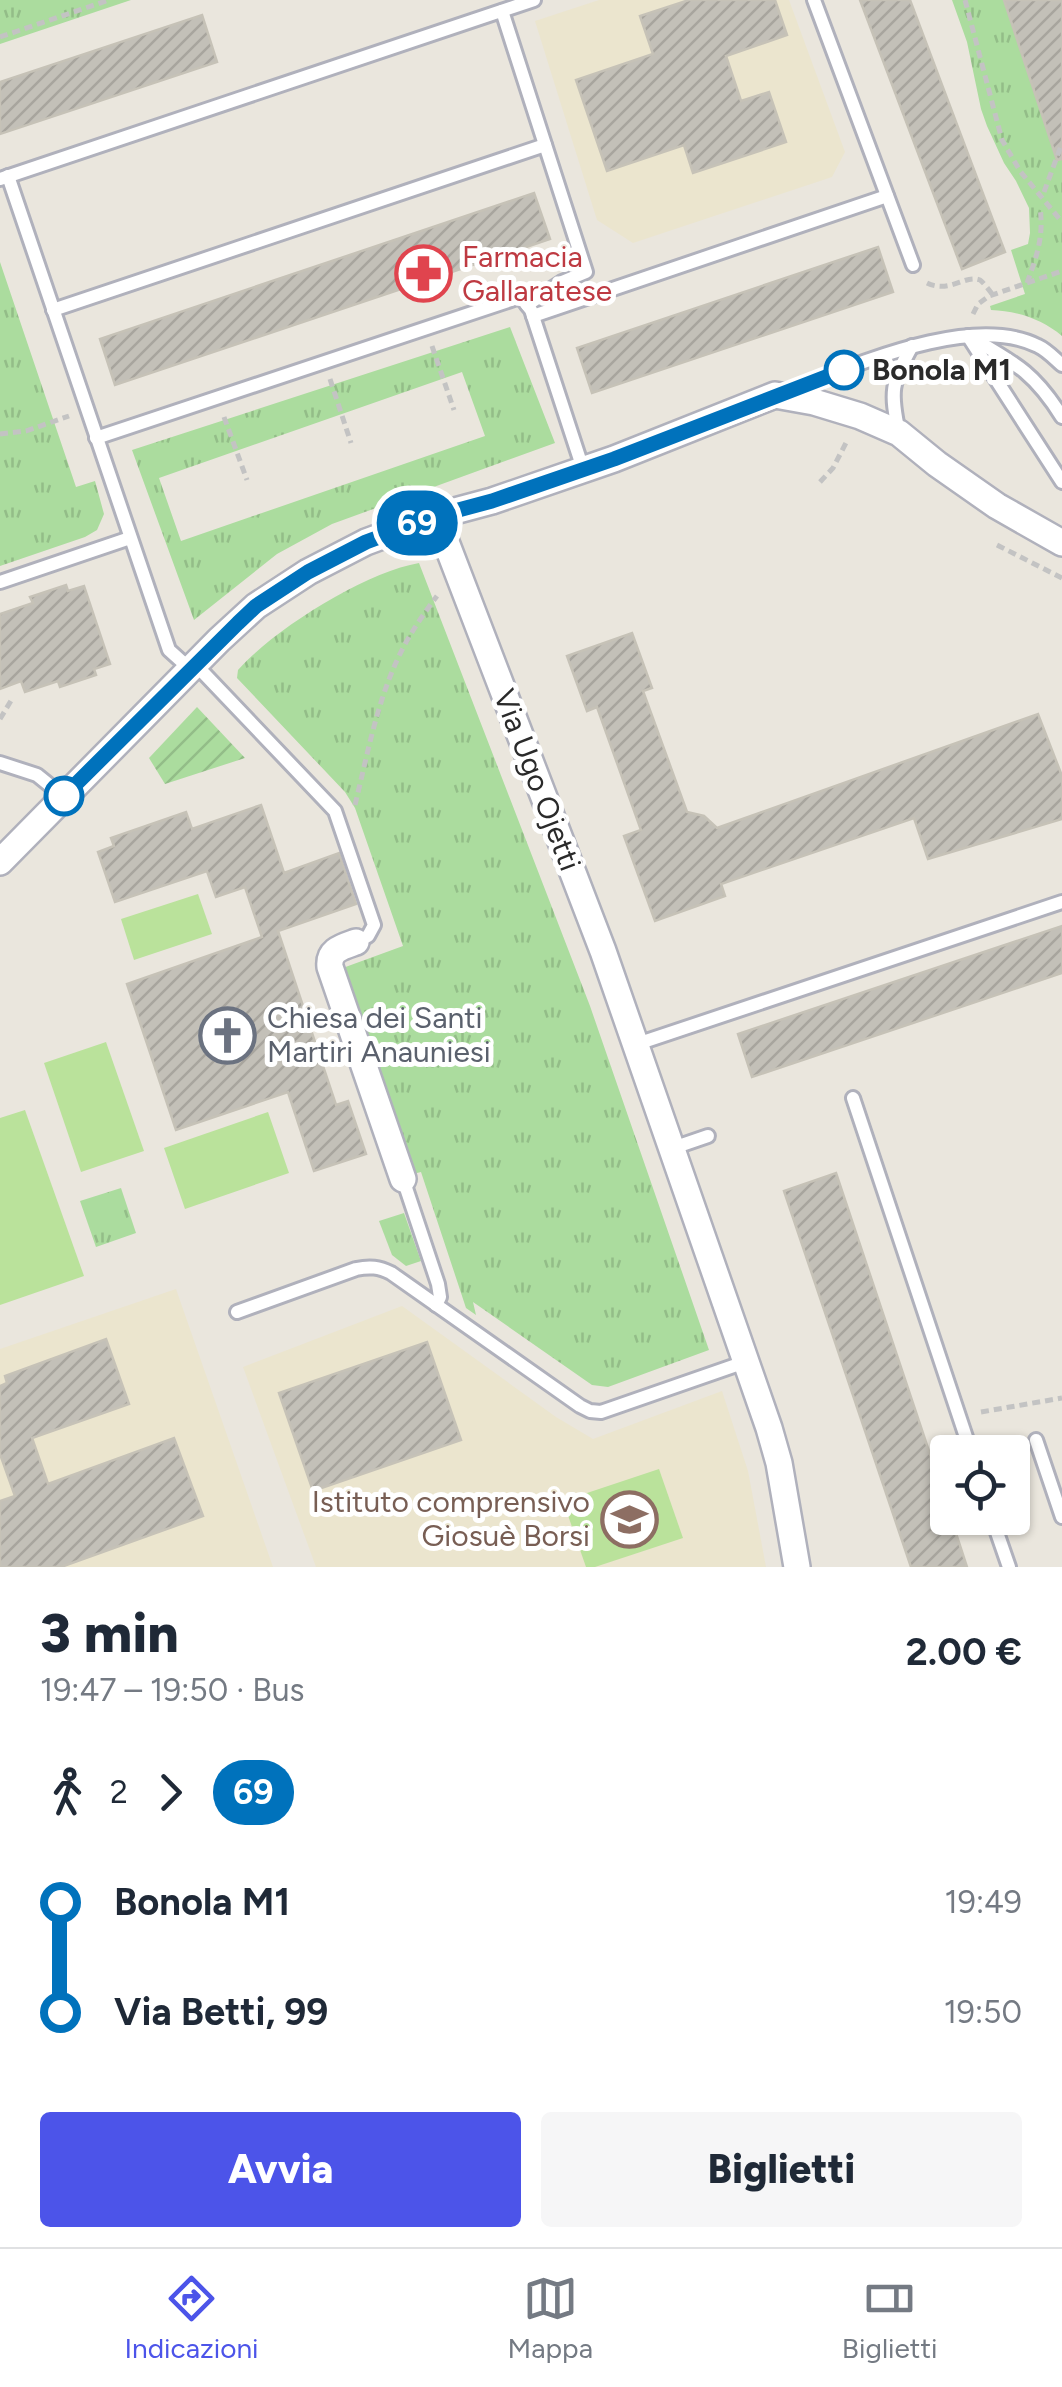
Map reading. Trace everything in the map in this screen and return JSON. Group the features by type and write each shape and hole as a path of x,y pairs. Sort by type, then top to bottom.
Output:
{"street":[{"path":"0,862 192,666 256,606 308,572 366,542 614,459 775,396 814,402 900,433 997,506 1062,543"},
{"name":"Via Ugo Ojetti","path":"436,516 604,951 673,1148 779,1463 797,1567"},
{"path":"356,942 336,951 330,967 402,1179"}],"lane":[{"path":"356,942 368,936 374,925 335,811 192,666 169,650 4,178 534,0"},
{"path":"814,0 913,265"},
{"path":"502,11 586,272 562,282 530,310"},
{"path":"52,310 546,144"},
{"path":"530,310 887,196"},
{"path":"96,438 511,298 523,300 530,310 582,469"},
{"path":"968,336 1037,380 1062,417"},
{"path":"968,336 1062,482"},
{"path":"775,396 912,346 968,336 1013,338 1040,346 1062,365"},
{"path":"900,433 892,401 897,372 912,346"},
{"path":"0,582 130,538"},
{"path":"0,763 37,775 64,796"},
{"path":"637,1044 1062,902"},
{"path":"852,1098 965,1435"},
{"path":"673,1148 708,1136"},
{"path":"402,1179 438,1284 440,1296 436,1305"},
{"path":"237,1312 356,1268 372,1266 391,1273 590,1411 611,1410 745,1362"},
{"path":"1036,1440 1062,1517"},
{"path":"998,1535 1009,1567"}],"path":[{"path":"0,37 109,0"},
{"path":"964,0 1002,140 1020,171 1062,222"},
{"path":"1044,192 1061,146"},
{"path":"1027,282 1043,230 1040,207"},
{"path":"913,265 922,279 935,287 975,279 993,294"},
{"path":"973,314 993,294 1062,271"},
{"path":"425,328 454,410"},
{"path":"323,361 351,442"},
{"path":"218,397 247,480"},
{"path":"0,434 26,432 86,409"},
{"path":"820,482 833,468 860,416"},
{"path":"997,545 1062,578"},
{"path":"353,812 390,675 410,635 438,596"},
{"path":"0,720 12,699"},
{"path":"959,1416 1062,1398"}],"shaded area":[{"path":"599,0 789,0 845,152 832,177 633,243 597,220 535,21"},
{"path":"176,1289 273,1567 0,1567 0,1349"},
{"path":"402,1306 556,1417 593,1439 722,1391 748,1471 766,1567 316,1567 243,1367"}],"green space":[{"path":"0,0 131,0 0,44"},
{"path":"952,0 1004,0 1062,137 1062,336 1029,317 991,310 990,306 1025,294 1011,250 1028,244 1029,208 987,126 967,42"},
{"path":"0,262 76,487 95,481 104,514 97,530 85,537 0,566"},
{"path":"510,327 555,443 332,524 277,554 194,620 132,450","holes":["462,372 485,436 181,541 159,478"]},
{"path":"419,563 590,1006 709,1350 608,1387 592,1385 473,1302 476,1315 466,1308 421,1172 409,1175 340,969 403,946 355,808 345,792 237,678 238,670 254,654 322,604 373,578"},
{"path":"197,707 245,758 165,784 149,758"},
{"path":"198,894 212,934 134,960 121,919"},
{"path":"106,1042 144,1151 81,1172 44,1063"},
{"path":"25,1110 84,1276 0,1305 0,1118"},
{"path":"268,1112 289,1173 185,1209 164,1148"},
{"path":"121,1188 136,1233 96,1247 80,1201"},
{"path":"404,1213 421,1261 406,1266 392,1255 379,1221"},
{"path":"659,1469 683,1538 586,1567 563,1501"}],"building":[{"path":"689,0 775,0 787,35 726,56 741,101 769,92 786,142 693,173 684,145 607,171 576,80 653,54 640,16"},
{"path":"860,0 910,0 1005,252 962,269"},
{"path":"1004,0 1062,0 1062,159 1057,160"},
{"path":"202,15 217,62 0,134 0,82"},
{"path":"534,193 550,239 115,385 100,339"},
{"path":"878,247 893,292 592,393 577,348"},
{"path":"66,585 68,591 84,586 110,664 94,669 96,675 60,687 58,681 25,692 21,681 0,689 0,614 33,603 30,597"},
{"path":"632,633 652,688 643,691 687,812 704,816 717,828 1038,714 1062,776 1062,819 928,859 914,818 721,884 725,896 655,921 624,836 641,830 597,707 587,711 567,656"},
{"name":"Chiesa dei Santi Martiri Anauniesi","path":"261,805 284,873 339,853 356,904 278,931 336,1105 348,1101 366,1154 314,1171 288,1092 176,1130 127,984 262,937 245,887 216,897 207,871 115,902 98,852 114,846 111,838 186,812 192,829"},
{"path":"1062,926 1062,973 752,1077 738,1034"},
{"path":"836,1173 930,1454 930,1535 957,1535 967,1567 911,1567 784,1191"},
{"path":"106,1339 129,1404 32,1438 48,1484 174,1438 203,1516 61,1567 0,1567 0,1501 15,1496 0,1454 0,1386 7,1383 5,1376"},
{"path":"427,1342 461,1440 313,1491 279,1393"}],"bus line":[{"name":"69","path":"64,796 256,606 308,572 366,542 614,459 844,370"}],"place":[{"name":"Farmacia Gallaratese","path":"423,274"},
{"name":"Bonola M1","path":"844,370"},
{"name":"Chiesa dei Santi Martiri Anauniesi","path":"228,1035"},
{"name":"Istituto comprensivo Giosuè Borsi","path":"629,1519"}]}
